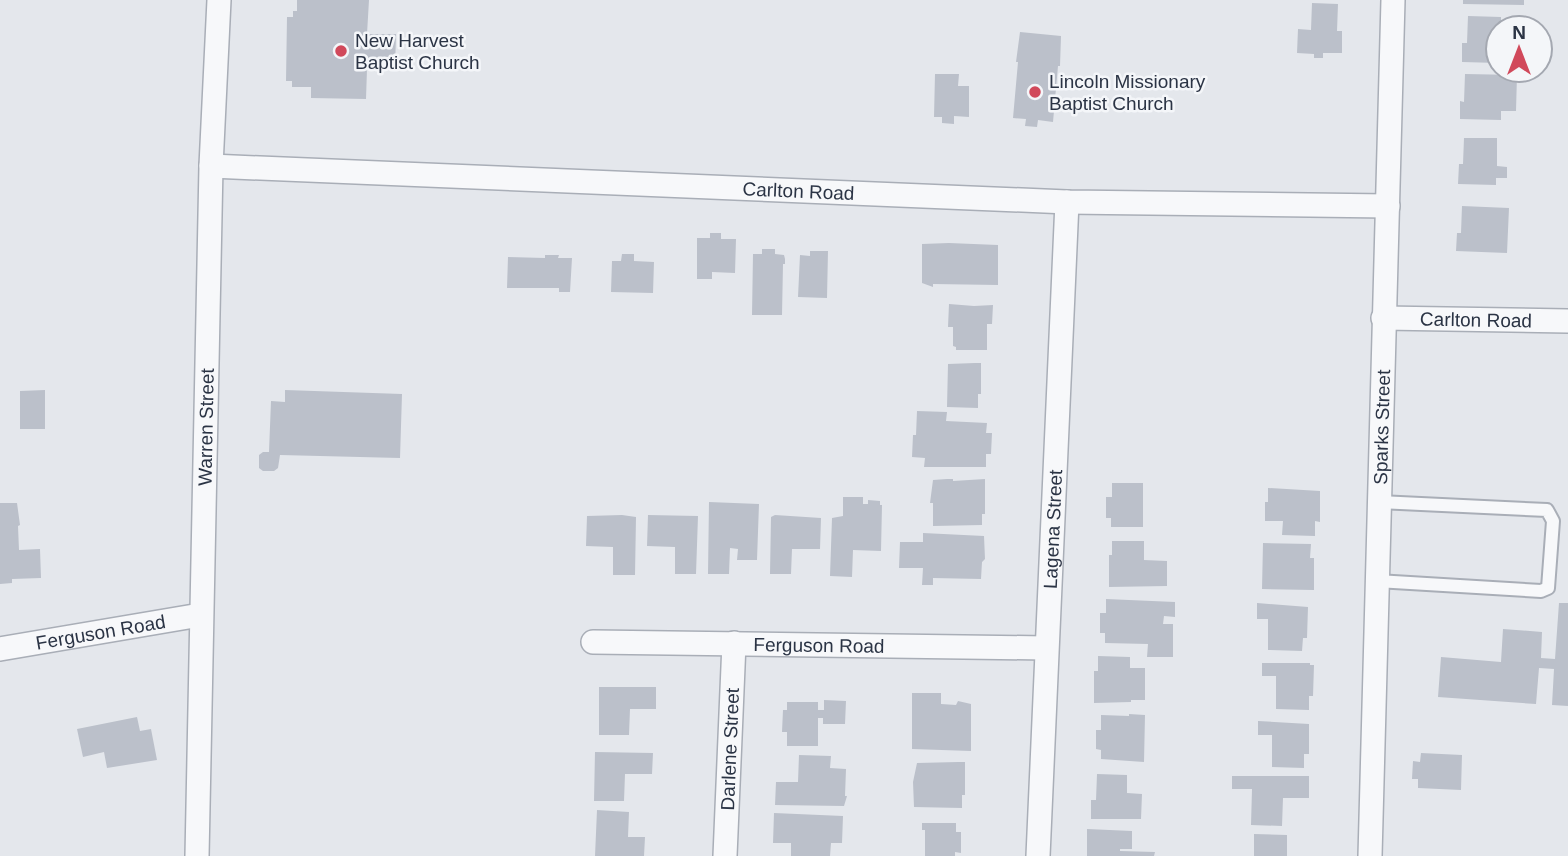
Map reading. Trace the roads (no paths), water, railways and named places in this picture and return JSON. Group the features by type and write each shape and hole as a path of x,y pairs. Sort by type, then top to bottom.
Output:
{"street":[{"name":"Warren Street","path":"197,856 211,166 219,0"},
{"name":"Sparks Street","path":"1370,856 1393,0"},
{"name":"Carlton Road","path":"211,166 1068,202 1388,206"},
{"name":"Lagena Street","path":"1038,856 1068,202"},
{"name":"Carlton Road","path":"1383,318 1568,321"},
{"name":"Ferguson Road","path":"0,649 200,615"},
{"name":"Ferguson Road","path":"593,642 1046,648"},
{"name":"Darlene Street","path":"725,856 734,643"}],"lane":[{"path":"1377,581 1541,591 1548,588 1553,521 1547,510 1379,502"}],"place":[{"name":"New Harvest Baptist Church","path":"341,51"},
{"name":"Lincoln Missionary Baptist Church","path":"1035,92"}]}
